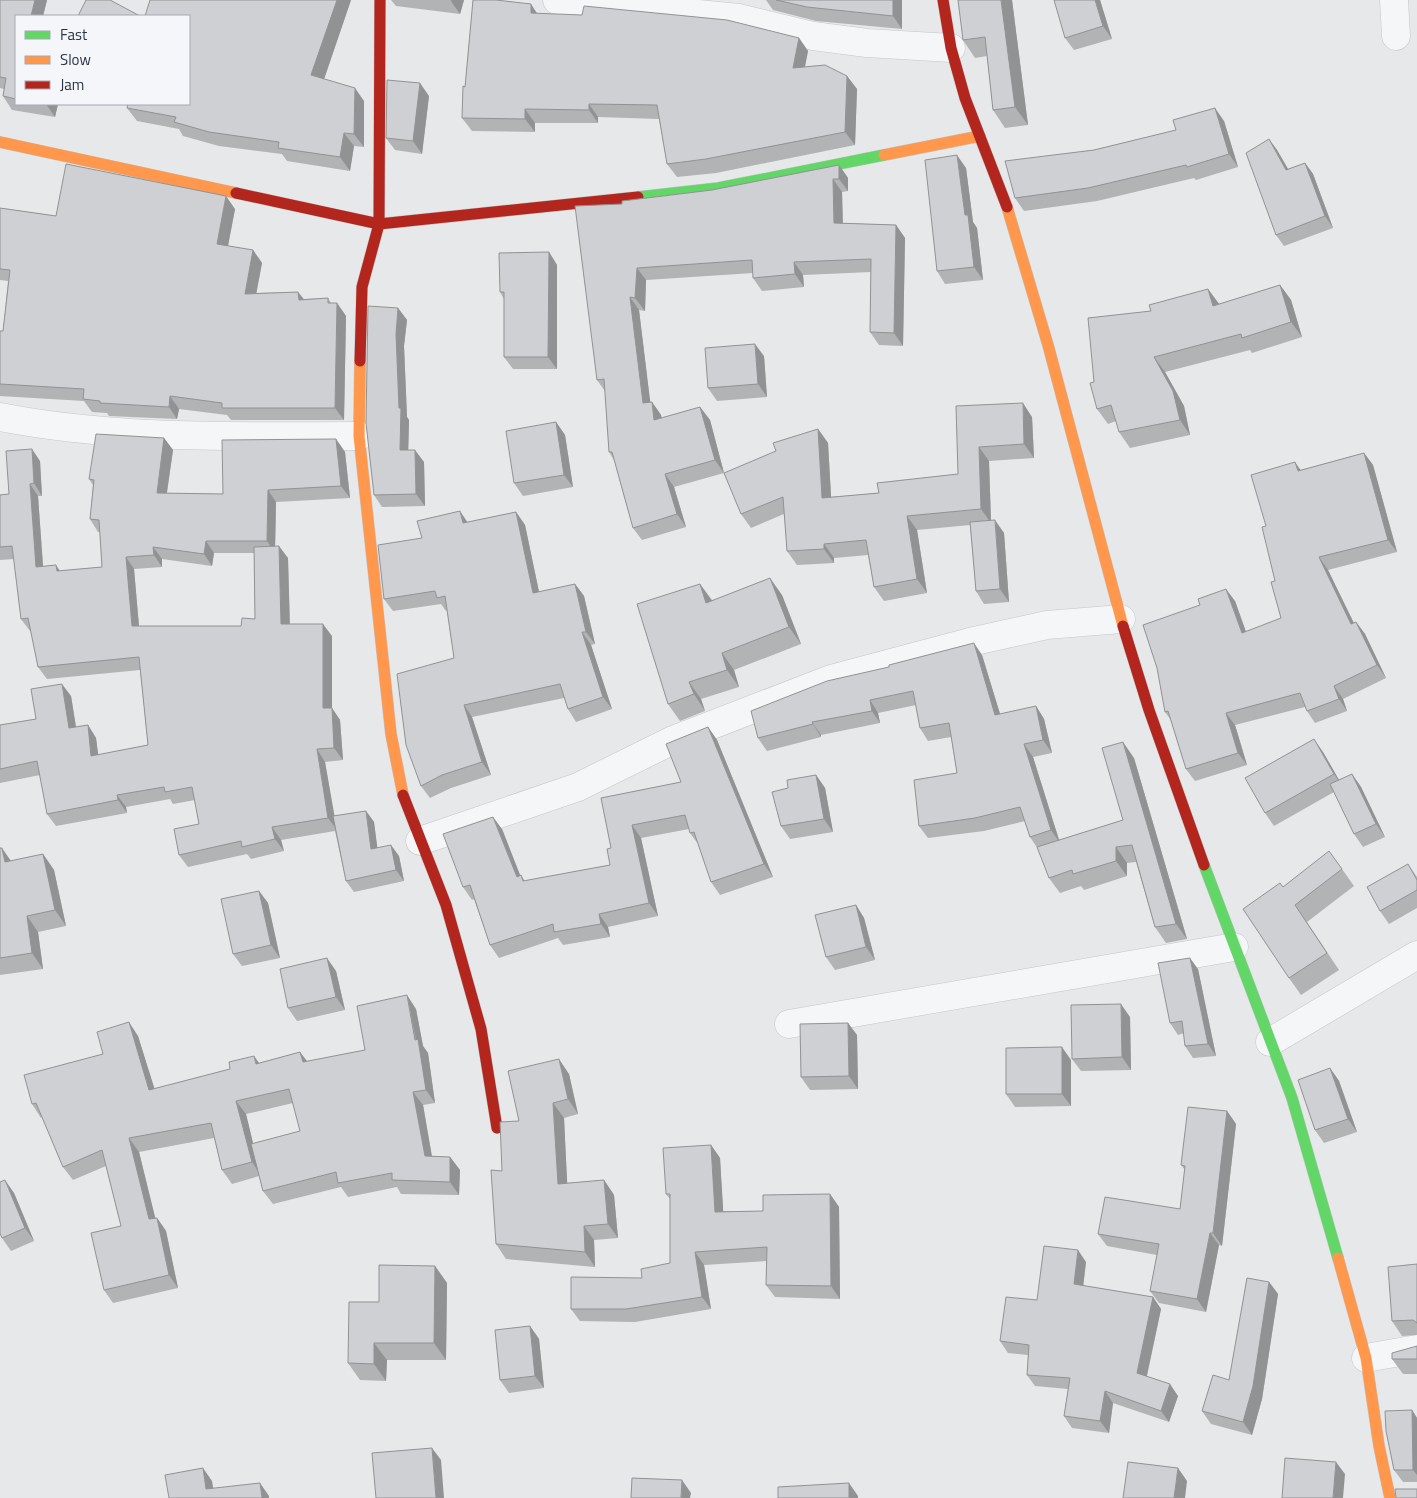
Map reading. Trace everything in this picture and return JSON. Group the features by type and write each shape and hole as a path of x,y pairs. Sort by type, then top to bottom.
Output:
{"street":[{"path":"380,0 379,224 362,287 359,436 391,734 401,788 446,905 481,1030 497,1128"},
{"path":"556,0 739,18 813,36 867,43 951,48"},
{"path":"943,0 951,48 966,98 1003,194 1048,345 1121,619 1149,710 1234,947 1292,1098 1366,1358 1379,1446 1390,1498"},
{"path":"1394,0 1396,36"},
{"path":"0,142 379,224 490,214 718,188 980,136"},
{"path":"0,417 38,424 194,437 359,436"},
{"path":"420,841 578,787 673,740 831,679 970,642 1047,625 1121,619"},
{"path":"789,1024 1234,947"},
{"path":"1270,1042 1417,955"},
{"path":"1366,1358 1417,1349"}],"building":[{"path":"0,0 35,0 31,15 15,15 15,99 3,96 6,78 0,77"},
{"path":"86,0 110,0 138,15 78,15"},
{"path":"150,0 337,0 311,75 355,88 354,134 344,133 340,157 278,148 279,142 209,132 174,122 176,117 127,108 128,105 190,105 190,15 145,15"},
{"path":"473,0 496,0 531,4 531,13 582,15 584,6 727,20 799,38 793,68 825,65 847,76 845,132 706,159 667,164 657,105 589,104 589,110 525,109 525,119 462,118 463,86 465,87"},
{"path":"776,0 893,0 893,16 807,7"},
{"path":"958,0 1001,0 1015,107 993,110 985,37 963,40"},
{"path":"1054,0 1095,0 1103,26 1065,38"},
{"path":"387,80 420,83 413,141 386,138"},
{"path":"1215,108 1229,154 1187,167 1186,165 1088,188 1015,198 1005,161 1094,150 1176,130 1173,120"},
{"path":"1269,139 1286,170 1305,163 1325,216 1276,235 1246,153"},
{"path":"957,155 965,215 968,215 974,267 937,271 925,160"},
{"path":"66,164 226,196 217,244 253,250 245,294 298,292 299,300 328,298 328,303 337,303 335,408 222,408 222,403 170,396 169,407 100,403 100,401 83,399 84,389 0,384 0,331 3,331 10,270 0,269 0,208 56,216"},
{"path":"839,165 839,179 833,179 834,223 896,225 894,333 870,332 871,259 794,262 795,274 753,278 752,260 637,268 635,298 630,297 643,403 652,402 654,420 700,407 715,460 665,474 677,514 633,528 612,452 609,452 604,379 597,380 575,206 622,204 622,201 712,190"},
{"path":"549,252 548,357 504,357 504,292 500,292 499,253"},
{"path":"1280,285 1291,322 1242,338 1241,334 1154,357 1173,391 1180,420 1119,432 1111,405 1097,409 1090,383 1094,382 1088,318 1151,311 1149,305 1208,289 1213,306"},
{"path":"368,306 398,308 396,334 399,408 401,408 400,450 415,450 416,494 374,495 366,423"},
{"path":"755,344 758,384 708,388 705,348"},
{"path":"1023,403 1024,444 979,447 981,509 907,516 917,579 874,587 866,540 824,544 824,549 787,551 783,497 741,514 724,473 776,451 773,443 818,429 822,498 879,493 877,483 958,474 956,406"},
{"path":"556,422 564,475 514,483 506,431"},
{"path":"96,434 164,438 157,493 223,494 222,440 336,439 341,486 268,490 267,541 206,541 204,554 153,547 154,555 126,557 132,626 241,626 242,618 255,619 254,547 279,546 281,624 323,624 323,708 332,708 334,748 317,749 328,818 272,827 275,839 242,847 241,841 179,855 174,829 199,824 192,787 165,792 164,787 117,795 118,800 47,814 37,761 0,769 0,725 36,719 31,689 62,684 69,728 88,725 91,756 148,745 139,657 38,667 28,618 21,619 12,546 0,547 0,495 9,494 6,451 32,449 34,483 30,484 36,567 56,565 57,571 102,567 99,520 90,519 94,480 89,479"},
{"path":"1364,453 1388,540 1319,557 1351,624 1356,622 1377,665 1334,686 1339,699 1307,711 1300,693 1226,713 1238,753 1186,769 1168,711 1165,712 1157,668 1143,625 1200,605 1198,599 1226,589 1242,633 1281,618 1271,582 1275,581 1262,527 1266,526 1251,475 1295,462 1298,471"},
{"path":"460,511 463,523 516,512 533,593 575,584 586,632 582,632 603,697 568,709 560,684 464,705 482,762 442,775 421,786 406,745 397,674 454,658 445,596 437,598 435,591 384,599 378,545 422,538 417,521"},
{"path":"995,520 1000,589 976,591 970,522"},
{"path":"770,578 789,627 722,653 727,670 689,682 694,694 668,704 637,604 700,584 706,603"},
{"path":"974,643 995,715 1036,706 1043,740 1024,744 1051,830 1030,837 1020,807 975,818 919,826 914,780 957,773 949,723 920,728 913,691 870,700 872,711 812,722 813,724 758,738 751,711 827,681 889,667 889,665"},
{"path":"708,727 764,864 711,882 694,832 690,833 685,815 632,825 649,903 599,914 601,924 554,932 553,924 490,945 470,885 463,887 443,834 493,817 517,877 521,875 523,881 610,865 607,849 611,848 601,798 681,782 666,744"},
{"path":"1314,739 1334,774 1265,813 1245,778"},
{"path":"1123,742 1176,924 1155,927 1132,845 1116,847 1116,861 1073,874 1072,870 1049,878 1037,847 1123,820 1102,748"},
{"path":"1352,774 1376,824 1354,834 1330,784"},
{"path":"816,775 824,819 781,826 772,792 788,788 787,780"},
{"path":"366,811 371,849 391,845 396,870 346,881 333,816"},
{"path":"0,848 2,848 5,862 43,854 55,910 27,916 32,953 0,958"},
{"path":"1329,851 1342,869 1295,905 1327,953 1289,978 1243,909 1280,883 1283,887"},
{"path":"1408,864 1417,880 1417,890 1380,911 1367,887"},
{"path":"259,891 271,945 233,954 221,899"},
{"path":"856,905 866,947 826,957 815,915"},
{"path":"327,958 336,997 288,1008 280,969"},
{"path":"1190,958 1208,1044 1185,1046 1182,1021 1170,1023 1158,963"},
{"path":"407,995 415,1040 418,1039 426,1090 413,1092 425,1156 450,1157 450,1182 392,1180 392,1173 338,1183 336,1172 263,1191 251,1144 300,1131 289,1089 236,1101 252,1162 222,1170 211,1123 129,1138 149,1219 157,1218 169,1275 104,1290 91,1233 121,1226 102,1150 63,1167 36,1103 32,1104 24,1075 103,1054 97,1032 129,1022 149,1090 230,1069 229,1062 254,1056 256,1064 300,1052 303,1062 365,1050 357,1006"},
{"path":"1121,1004 1122,1057 1072,1059 1071,1005"},
{"path":"848,1023 849,1076 801,1077 800,1024"},
{"path":"1062,1047 1062,1094 1006,1094 1006,1048"},
{"path":"559,1059 568,1099 553,1103 558,1184 604,1180 608,1224 584,1226 585,1252 496,1244 491,1170 502,1171 500,1122 519,1121 508,1071"},
{"path":"1330,1068 1348,1119 1315,1130 1298,1080"},
{"path":"1188,1107 1227,1111 1213,1233 1210,1233 1197,1299 1150,1291 1159,1244 1098,1234 1105,1197 1180,1209 1185,1166 1181,1165"},
{"path":"711,1145 715,1212 763,1211 763,1195 830,1194 831,1286 766,1285 767,1247 695,1252 702,1297 626,1309 571,1309 571,1277 642,1278 641,1269 670,1263 670,1194 666,1194 663,1148"},
{"path":"5,1180 25,1228 2,1238 0,1233 0,1182"},
{"path":"1044,1246 1078,1250 1074,1284 1153,1297 1137,1373 1170,1384 1161,1411 1105,1391 1100,1421 1064,1416 1070,1378 1027,1375 1029,1345 1000,1341 1006,1297 1037,1300"},
{"path":"1417,1264 1417,1323 1413,1320 1392,1321 1388,1267"},
{"path":"379,1265 435,1266 434,1343 374,1343 374,1364 348,1363 349,1302 379,1302"},
{"path":"1247,1278 1269,1282 1253,1386 1243,1422 1202,1411 1213,1375 1229,1380"},
{"path":"530,1326 535,1376 500,1380 495,1330"},
{"path":"1417,1346 1417,1359 1392,1359 1392,1353"},
{"path":"1412,1410 1413,1470 1394,1470 1386,1431 1385,1411"},
{"path":"432,1448 436,1498 376,1498 372,1453"},
{"path":"1285,1458 1336,1462 1333,1498 1282,1498"},
{"path":"1128,1462 1178,1468 1174,1498 1123,1498"},
{"path":"203,1468 206,1489 260,1483 262,1498 169,1498 165,1475"},
{"path":"632,1478 682,1480 681,1498 631,1498"},
{"path":"849,1483 849,1498 778,1498 778,1487"},
{"path":"1395,1489 1417,1489 1417,1498 1396,1498"}],"traffic: fast":[{"path":"638,197 718,188 884,155"},
{"path":"1204,865 1292,1098 1338,1258"}],"traffic: slow":[{"path":"884,155 980,136"},
{"path":"0,142 236,193"},
{"path":"1007,207 1048,345 1123,626"},
{"path":"360,361 359,436 391,734 403,795"},
{"path":"1338,1258 1366,1358 1379,1446 1390,1498"}],"traffic: jam":[{"path":"360,361 362,287 379,224 380,0"},
{"path":"943,0 951,48 965,98 1007,207"},
{"path":"236,193 379,224 638,197"},
{"path":"1123,626 1149,710 1204,865"},
{"path":"403,795 446,905 481,1029 497,1128"}]}
